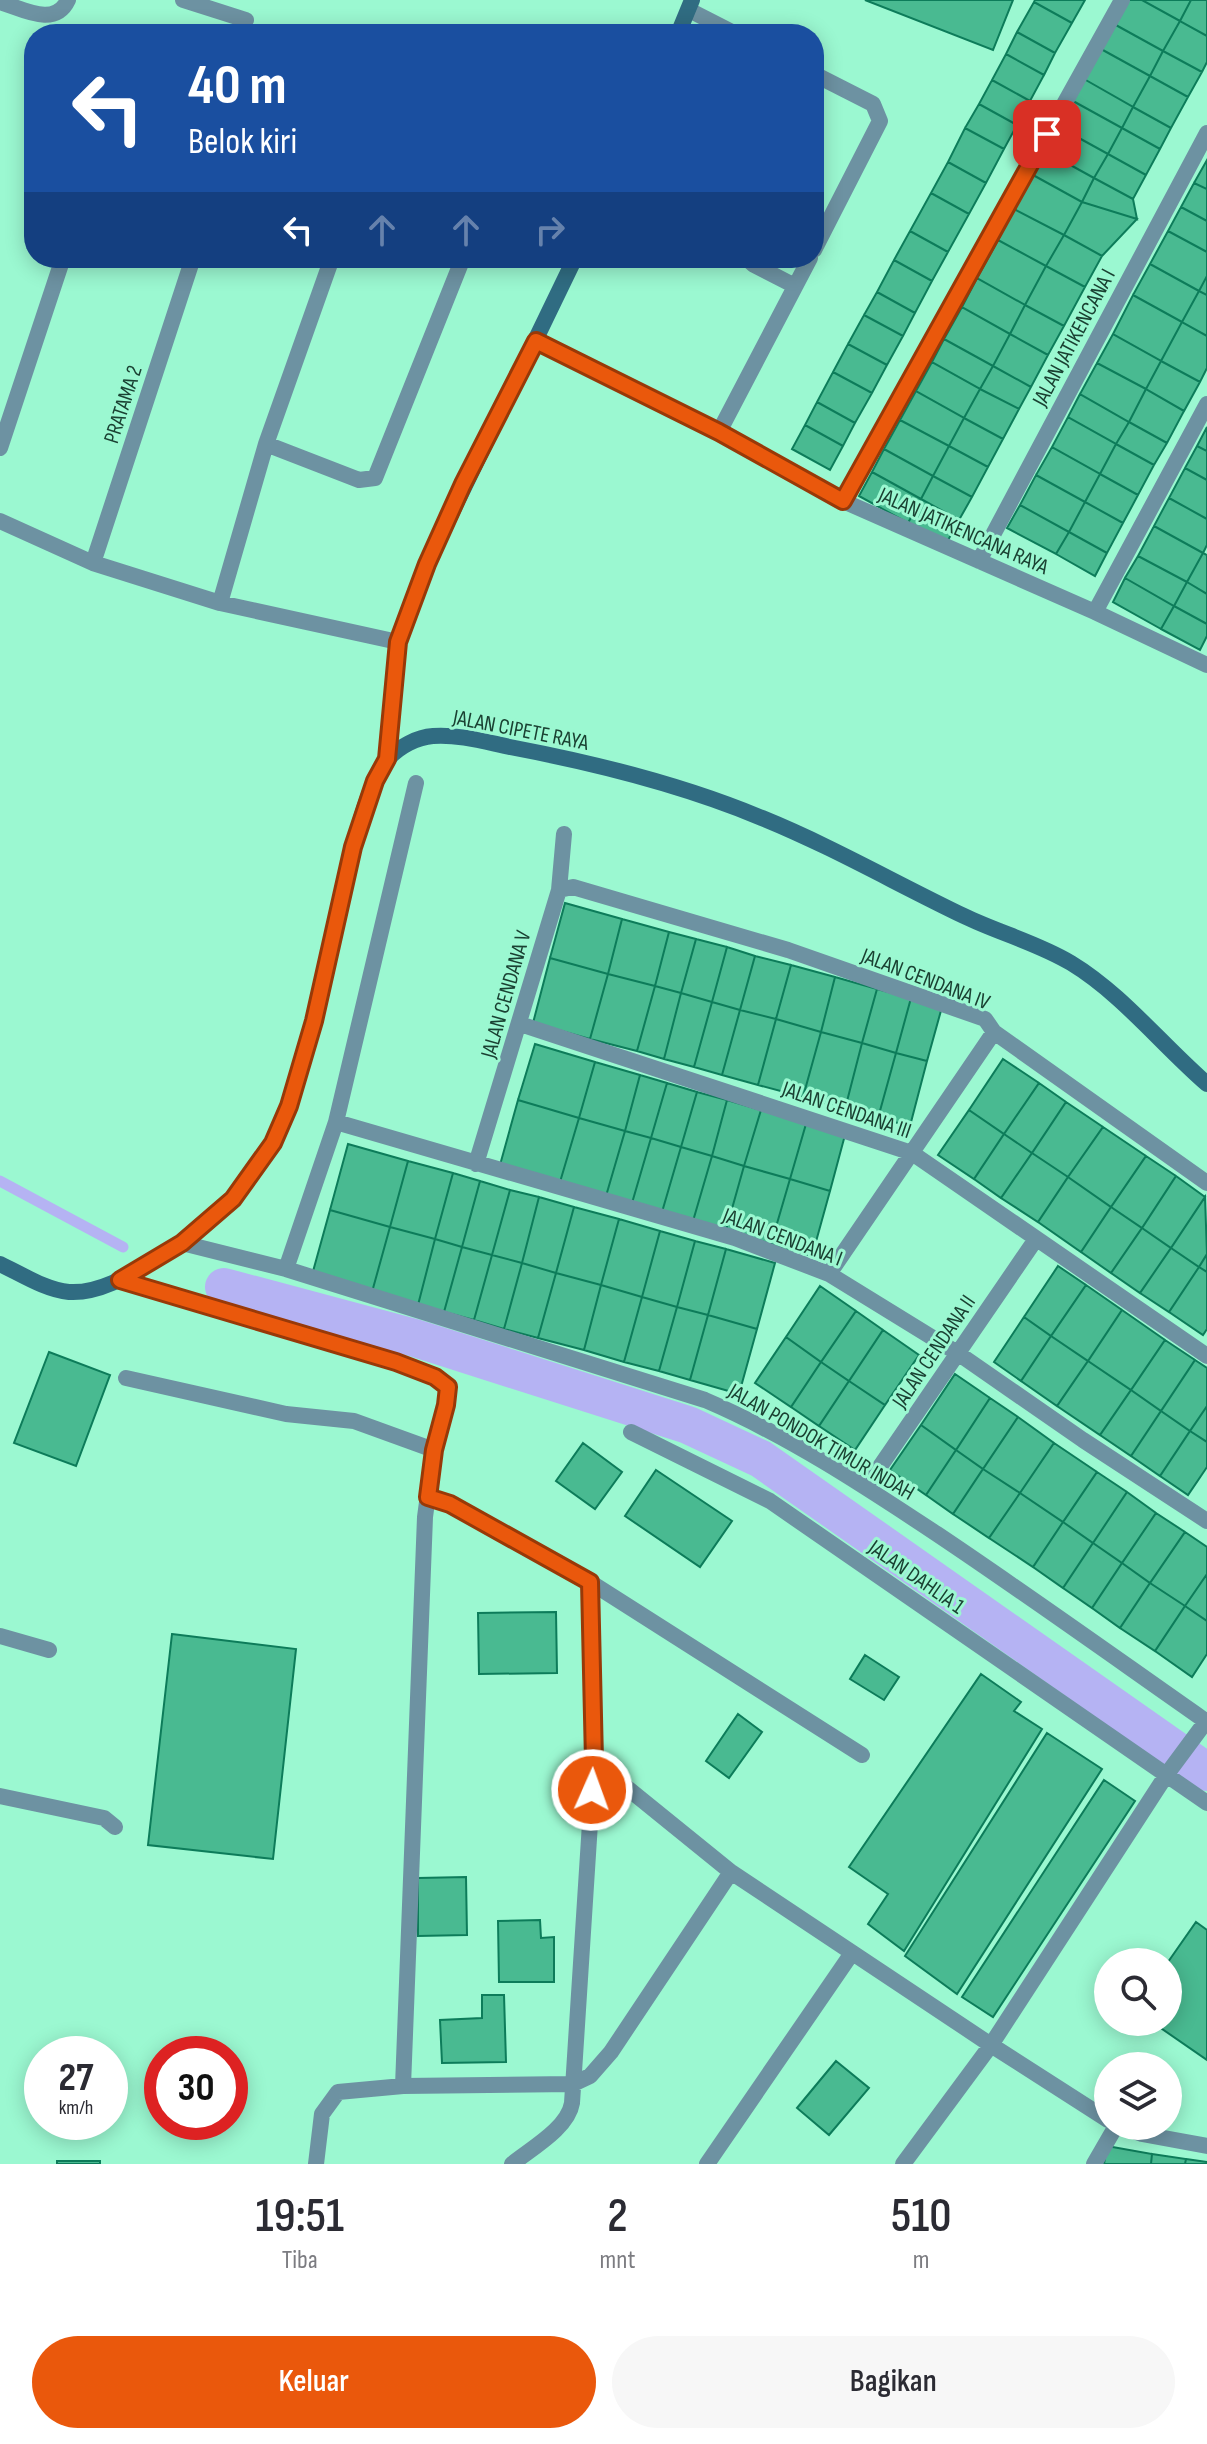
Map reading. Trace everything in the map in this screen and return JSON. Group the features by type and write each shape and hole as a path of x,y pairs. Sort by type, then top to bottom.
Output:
{"main road":[{"path":"682,24 691,5"},
{"path":"0,1264 67,1292 88,1290 120,1280 182,1243 233,1199 273,1143 289,1106 314,1021 353,847 375,781 387,759 398,642 427,564 463,484 570,268"},
{"name":"JALAN CIPETE RAYA","path":"387,759 419,739 434,736 468,739 563,757 665,783 764,818 967,918 1067,960 1113,995 1207,1084"}],"street":[{"path":"0,2 53,16 63,11 68,0"},
{"path":"183,0 246,20"},
{"path":"843,501 1122,0"},
{"path":"691,5 720,24"},
{"path":"824,79 873,104 880,121 824,230"},
{"name":"JALAN JATIKENCANA I","path":"979,561 1207,133"},
{"path":"0,448 60,268"},
{"name":"PRATAMA 2","path":"93,563 190,268"},
{"path":"220,603 266,444 328,268"},
{"path":"266,444 359,480 375,478 459,268"},
{"path":"760,268 795,286"},
{"path":"719,432 805,268"},
{"name":"JALAN JATIKENCANA RAYA","path":"536,341 719,432 843,501 1207,665"},
{"path":"1095,612 1207,404"},
{"path":"0,521 93,563 220,603 398,642"},
{"path":"286,1269 336,1122 416,783"},
{"name":"JALAN CENDANA V","path":"476,1164 559,890 564,834"},
{"name":"JALAN CENDANA IV","path":"559,890 573,887 788,950 985,1019 994,1032 829,1274"},
{"name":"JALAN CENDANA III","path":"520,1024 912,1153 1207,1356"},
{"path":"994,1032 1207,1183"},
{"name":"JALAN CENDANA I","path":"336,1122 735,1238 829,1274 959,1354 1207,1521"},
{"name":"JALAN CENDANA II","path":"866,1487 1036,1239"},
{"name":"JALAN PONDOK TIMUR INDAH","path":"182,1243 286,1269 705,1400 736,1413 866,1487 1047,1607 1207,1721"},
{"path":"120,1280 396,1362 435,1377 448,1387 434,1450 428,1497 403,2086"},
{"path":"126,1378 286,1414 354,1421 434,1450"},
{"name":"JALAN DAHLIA 1","path":"631,1432 770,1501 1172,1768"},
{"path":"428,1497 450,1504 590,1582 862,1755"},
{"path":"512,2164 570,2113 594,1761 590,1582"},
{"path":"0,1636 49,1650"},
{"path":"903,2164 991,2045 1172,1768 1207,1721"},
{"path":"594,1761 731,1872 1094,2111"},
{"path":"1172,1768 1207,1803"},
{"path":"0,1796 104,1818 115,1827"},
{"path":"316,2164 322,2114 338,2092 403,2086 573,2084 590,2076 611,2052 731,1872"},
{"path":"707,2164 852,1953"},
{"path":"1094,2164 1109,2140"},
{"path":"1174,2140 1207,2146"}],"building":[{"path":"865,0 1013,0 993,50"},
{"path":"1035,0 1085,0 1072,23"},
{"path":"1127,0 1142,0 1180,21 1163,51 1114,24"},
{"path":"1142,0 1191,0 1180,21"},
{"path":"1191,0 1207,0 1207,36 1180,21"},
{"path":"1034,2 1072,23 1055,53 1017,32"},
{"path":"1180,21 1207,36 1207,62 1202,72 1163,51"},
{"path":"1114,24 1163,51 1150,76 1101,49"},
{"path":"1017,32 1055,53 1044,75 1006,54"},
{"path":"1101,49 1150,76 1133,107 1084,79"},
{"path":"1163,51 1202,72 1188,97 1150,76"},
{"path":"1006,54 1044,75 1030,101 992,80"},
{"path":"1150,76 1188,97 1171,128 1133,107"},
{"path":"1084,79 1133,107 1122,128 1073,101"},
{"path":"992,80 1030,101 1017,125 979,104"},
{"path":"1073,101 1122,128 1108,154 1059,127"},
{"path":"979,104 1017,125 1004,149 965,128"},
{"path":"1133,107 1171,128 1160,149 1122,128"},
{"path":"1059,127 1108,154 1094,178 1045,151"},
{"path":"965,128 1004,149 986,183 948,162"},
{"path":"1122,128 1160,149 1146,175 1108,154"},
{"path":"1045,151 1094,178 1082,202 1033,175"},
{"path":"1108,154 1146,175 1133,199 1094,178"},
{"path":"1207,160 1207,189 1194,183"},
{"path":"948,162 986,183 969,214 931,193"},
{"path":"1033,175 1082,202 1064,235 1014,209"},
{"path":"1094,178 1133,199 1137,219 1082,202"},
{"path":"1194,183 1207,189 1207,221 1181,207"},
{"path":"931,193 969,214 948,252 910,231"},
{"path":"1082,202 1137,219 1102,256 1064,235"},
{"path":"1181,207 1207,221 1207,252 1168,231"},
{"path":"1014,209 1064,235 1046,266 998,240"},
{"path":"910,231 948,252 932,281 894,260"},
{"path":"1168,231 1207,252 1207,276 1199,291 1150,264"},
{"path":"1064,235 1102,256 1085,287 1046,266"},
{"path":"998,240 1046,266 1025,305 977,278"},
{"path":"894,260 932,281 915,313 877,292"},
{"path":"1150,264 1199,291 1182,322 1133,295"},
{"path":"1046,266 1085,287 1064,326 1025,305"},
{"path":"1207,276 1207,295 1199,291"},
{"path":"977,278 1025,305 1010,334 962,307"},
{"path":"1199,291 1207,295 1207,336 1182,322"},
{"path":"877,292 915,313 903,336 864,315"},
{"path":"1133,295 1182,322 1161,361 1113,334"},
{"path":"1025,305 1064,326 1048,355 1010,334"},
{"path":"962,307 1010,334 993,366 944,339"},
{"path":"864,315 903,336 887,365 848,344"},
{"path":"1182,322 1207,336 1207,368 1200,382 1161,361"},
{"path":"1010,334 1048,355 1031,387 993,366"},
{"path":"1113,334 1161,361 1146,389 1097,363"},
{"path":"944,339 993,366 980,389 932,362"},
{"path":"848,344 887,365 872,393 833,372"},
{"path":"1161,361 1200,382 1184,411 1146,389"},
{"path":"932,362 980,389 964,418 916,391"},
{"path":"1097,363 1146,389 1129,422 1080,394"},
{"path":"993,366 1031,387 1019,409 980,389"},
{"path":"833,372 872,393 855,423 817,402"},
{"path":"980,389 1019,409 1003,439 964,418"},
{"path":"1146,389 1184,411 1167,443 1129,422"},
{"path":"916,391 964,418 949,446 900,420"},
{"path":"1080,394 1129,422 1116,444 1068,417"},
{"path":"817,402 855,423 843,446 805,425"},
{"path":"1068,417 1116,444 1100,474 1052,447"},
{"path":"964,418 1003,439 988,467 949,446"},
{"path":"900,420 949,446 933,476 884,449"},
{"path":"1129,422 1167,443 1154,465 1116,444"},
{"path":"805,425 843,446 830,470 792,449"},
{"path":"1207,427 1207,451 1197,446"},
{"path":"1116,444 1154,465 1138,495 1100,474"},
{"path":"949,446 988,467 972,497 933,476"},
{"path":"1197,446 1207,451 1207,480 1185,468"},
{"path":"1052,447 1100,474 1085,502 1036,475"},
{"path":"884,449 933,476 921,499 872,472"},
{"path":"1185,468 1207,480 1207,519 1169,498"},
{"path":"872,472 921,499 908,523 859,496"},
{"path":"1100,474 1138,495 1123,523 1085,502"},
{"path":"1036,475 1085,502 1069,532 1020,505"},
{"path":"933,476 972,497 959,520 921,499"},
{"path":"1169,498 1207,519 1207,545 1203,553 1154,526"},
{"path":"921,499 959,520 946,544 908,523"},
{"path":"1085,502 1123,523 1107,553 1069,532"},
{"path":"1020,505 1069,532 1056,554 1007,528"},
{"path":"1154,526 1203,553 1187,582 1138,556"},
{"path":"1069,532 1107,553 1095,576 1056,554"},
{"path":"1203,553 1207,555 1207,594 1187,582"},
{"path":"1138,556 1187,582 1174,606 1125,578"},
{"path":"1125,578 1174,606 1161,629 1113,602"},
{"path":"1187,582 1207,594 1207,624 1174,606"},
{"path":"1174,606 1207,624 1207,636 1200,650 1161,629"},
{"path":"565,903 622,919 608,974 550,958"},
{"path":"622,919 669,932 655,986 608,974"},
{"path":"669,932 696,939 681,993 655,986"},
{"path":"696,939 727,947 712,1002 681,993"},
{"path":"727,947 755,956 740,1010 712,1002"},
{"path":"755,956 791,965 776,1019 740,1010"},
{"path":"550,958 608,974 590,1039 533,1023"},
{"path":"791,965 835,977 821,1032 776,1019"},
{"path":"608,974 655,986 637,1051 590,1039"},
{"path":"835,977 877,989 862,1043 821,1032"},
{"path":"655,986 681,993 664,1059 637,1051"},
{"path":"877,989 911,998 896,1053 862,1043"},
{"path":"681,993 712,1002 694,1067 664,1059"},
{"path":"911,998 942,1007 927,1061 896,1053"},
{"path":"712,1002 740,1010 722,1075 694,1067"},
{"path":"740,1010 776,1019 758,1085 722,1075"},
{"path":"776,1019 821,1032 803,1097 758,1085"},
{"path":"821,1032 862,1043 845,1109 803,1097"},
{"path":"862,1043 896,1053 878,1118 845,1109"},
{"path":"535,1044 595,1062 579,1118 518,1100"},
{"path":"896,1053 927,1061 910,1126 878,1118"},
{"path":"1003,1059 1039,1083 1004,1134 969,1110"},
{"path":"595,1062 640,1075 625,1131 579,1118"},
{"path":"640,1075 667,1083 651,1138 625,1131"},
{"path":"667,1083 697,1092 681,1147 651,1138"},
{"path":"1039,1083 1066,1102 1032,1153 1004,1134"},
{"path":"697,1092 727,1100 712,1156 681,1147"},
{"path":"518,1100 579,1118 560,1182 500,1165"},
{"path":"727,1100 761,1110 744,1166 712,1156"},
{"path":"1066,1102 1103,1127 1068,1177 1032,1153"},
{"path":"761,1110 806,1124 790,1179 744,1166"},
{"path":"969,1110 1004,1134 974,1179 938,1155"},
{"path":"579,1118 625,1131 606,1196 560,1182"},
{"path":"806,1124 845,1135 830,1191 790,1179"},
{"path":"1103,1127 1146,1156 1111,1207 1068,1177"},
{"path":"625,1131 651,1138 632,1203 606,1196"},
{"path":"1004,1134 1032,1153 1001,1198 974,1179"},
{"path":"651,1138 681,1147 662,1212 632,1203"},
{"path":"348,1144 408,1161 390,1227 330,1210"},
{"path":"681,1147 712,1156 693,1221 662,1212"},
{"path":"1032,1153 1068,1177 1038,1222 1001,1198"},
{"path":"712,1156 744,1166 726,1230 693,1221"},
{"path":"1146,1156 1176,1176 1142,1228 1111,1207"},
{"path":"408,1161 453,1173 435,1239 390,1227"},
{"path":"744,1166 790,1179 771,1244 726,1230"},
{"path":"453,1173 480,1181 462,1247 435,1239"},
{"path":"1176,1176 1205,1197 1171,1248 1142,1228"},
{"path":"1068,1177 1111,1207 1081,1252 1038,1222"},
{"path":"790,1179 830,1191 812,1256 771,1244"},
{"path":"480,1181 510,1190 492,1255 462,1247"},
{"path":"510,1190 539,1197 522,1263 492,1255"},
{"path":"539,1197 574,1207 556,1273 522,1263"},
{"path":"1205,1197 1207,1254 1199,1267 1171,1248"},
{"path":"574,1207 619,1219 601,1285 556,1273"},
{"path":"1111,1207 1142,1228 1111,1273 1081,1252"},
{"path":"330,1210 390,1227 372,1292 312,1275"},
{"path":"619,1219 660,1231 642,1297 601,1285"},
{"path":"390,1227 435,1239 418,1305 372,1292"},
{"path":"1142,1228 1171,1248 1140,1293 1111,1273"},
{"path":"660,1231 695,1241 677,1307 642,1297"},
{"path":"435,1239 462,1247 444,1312 418,1305"},
{"path":"695,1241 726,1249 708,1315 677,1307"},
{"path":"462,1247 492,1255 474,1320 444,1312"},
{"path":"1171,1248 1199,1267 1169,1312 1140,1293"},
{"path":"726,1249 775,1263 757,1329 708,1315"},
{"path":"1207,1254 1207,1272 1199,1267"},
{"path":"492,1255 522,1263 504,1329 474,1320"},
{"path":"522,1263 556,1273 538,1338 504,1329"},
{"path":"1058,1266 1086,1285 1051,1336 1024,1317"},
{"path":"1199,1267 1207,1272 1207,1329 1203,1335 1169,1312"},
{"path":"556,1273 601,1285 584,1350 538,1338"},
{"path":"601,1285 642,1297 624,1362 584,1350"},
{"path":"1086,1285 1122,1310 1088,1361 1051,1336"},
{"path":"820,1286 856,1311 821,1362 786,1337"},
{"path":"642,1297 677,1307 659,1371 624,1362"},
{"path":"677,1307 708,1315 690,1380 659,1371"},
{"path":"1122,1310 1165,1340 1131,1390 1088,1361"},
{"path":"856,1311 883,1330 849,1381 821,1362"},
{"path":"708,1315 757,1329 739,1394 690,1380"},
{"path":"1024,1317 1051,1336 1021,1381 994,1362"},
{"path":"883,1330 919,1355 885,1405 849,1381"},
{"path":"1051,1336 1088,1361 1057,1406 1021,1381"},
{"path":"786,1337 821,1362 791,1407 755,1383"},
{"path":"1165,1340 1195,1360 1161,1411 1131,1390"},
{"path":"49,1352 110,1375 76,1466 14,1443"},
{"path":"1195,1360 1207,1368 1207,1406 1190,1431 1161,1411"},
{"path":"1088,1361 1131,1390 1100,1435 1057,1406"},
{"path":"821,1362 849,1381 819,1426 791,1407"},
{"path":"955,1374 990,1398 956,1450 921,1425"},
{"path":"849,1381 885,1405 855,1450 819,1426"},
{"path":"1131,1390 1161,1411 1131,1456 1100,1435"},
{"path":"990,1398 1018,1417 983,1469 956,1450"},
{"path":"1207,1406 1207,1442 1190,1431"},
{"path":"1161,1411 1190,1431 1160,1476 1131,1456"},
{"path":"1018,1417 1054,1443 1020,1493 983,1469"},
{"path":"921,1425 956,1450 926,1495 890,1470"},
{"path":"1190,1431 1207,1442 1207,1467 1188,1495 1160,1476"},
{"path":"583,1443 622,1472 595,1509 556,1481"},
{"path":"1054,1443 1097,1472 1063,1522 1020,1493"},
{"path":"956,1450 983,1469 953,1514 926,1495"},
{"path":"983,1469 1020,1493 989,1538 953,1514"},
{"path":"656,1470 732,1521 700,1567 625,1516"},
{"path":"1097,1472 1127,1492 1093,1543 1063,1522"},
{"path":"1127,1492 1156,1513 1122,1563 1093,1543"},
{"path":"1020,1493 1063,1522 1033,1567 989,1538"},
{"path":"1156,1513 1185,1532 1150,1583 1122,1563"},
{"path":"1063,1522 1093,1543 1063,1588 1033,1567"},
{"path":"1185,1532 1207,1547 1207,1574 1185,1606 1150,1583"},
{"path":"1093,1543 1122,1563 1092,1608 1063,1588"},
{"path":"1122,1563 1150,1583 1120,1628 1092,1608"},
{"path":"1207,1574 1207,1621 1185,1606"},
{"path":"1150,1583 1185,1606 1155,1651 1120,1628"},
{"path":"1185,1606 1207,1621 1207,1654 1192,1677 1155,1651"},
{"path":"556,1612 557,1673 479,1674 478,1613"},
{"path":"172,1634 296,1649 273,1859 148,1845"},
{"path":"865,1655 899,1677 884,1700 850,1679"},
{"path":"981,1674 1021,1702 1014,1711 1042,1729 904,1951 868,1924 888,1894 849,1867"},
{"path":"738,1714 762,1732 729,1778 706,1761"},
{"path":"1047,1733 1102,1769 957,1994 905,1956"},
{"path":"1104,1780 1135,1801 993,2017 962,1997"},
{"path":"466,1877 467,1935 418,1936 418,1878"},
{"path":"540,1920 541,1938 554,1937 554,1982 499,1982 498,1921"},
{"path":"1196,1922 1207,1930 1207,2060 1172,2036 1182,2036 1182,1948 1178,1948"},
{"path":"482,1995 504,1995 506,2062 442,2063 440,2020 482,2018"},
{"path":"836,2061 869,2088 829,2135 797,2108"},
{"path":"1107,2146 1152,2154 1151,2164 1104,2164"},
{"path":"1152,2154 1186,2159 1185,2164 1151,2164"},
{"path":"1186,2159 1207,2162 1207,2164 1185,2164"},
{"path":"57,2161 100,2161 100,2164 57,2164"}],"waterway":[{"path":"0,1181 123,1247"},
{"path":"224,1287 415,1338 688,1425 761,1459 1207,1772"}],"route":[{"path":"592,1790 590,1582 450,1504 428,1497 434,1450 448,1387 435,1377 396,1362 120,1280 182,1243 233,1199 273,1143 289,1106 314,1021 353,847 375,781 387,759 398,642 427,564 463,484 536,341 719,432 843,501 1047,134"}]}
